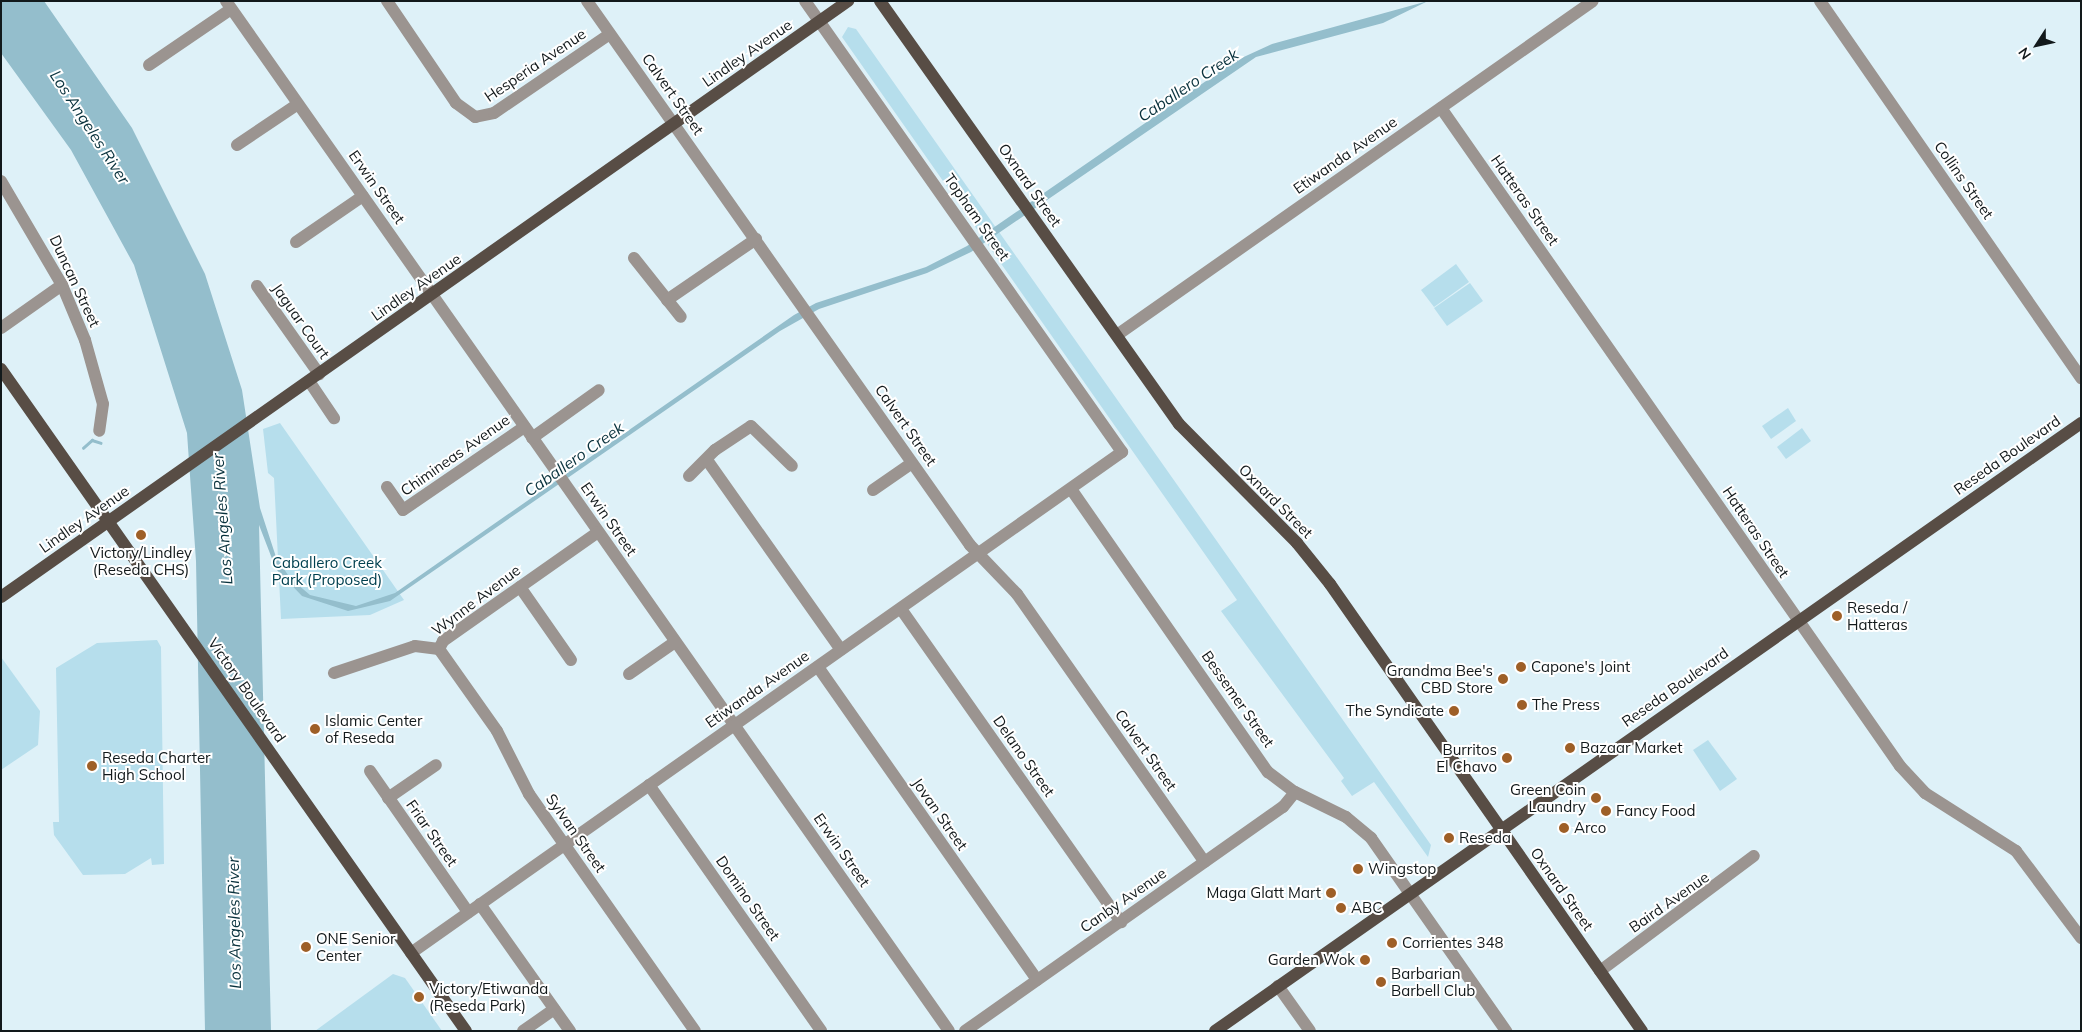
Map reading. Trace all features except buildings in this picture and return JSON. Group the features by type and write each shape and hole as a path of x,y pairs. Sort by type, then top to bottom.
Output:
{"main road":[{"name":"Lindley Avenue","path":"1,597 433,295 848,1"},
{"name":"Oxnard Street","path":"880,1 1193,441 1297,543 1327,579 1500,830 1642,1031"},
{"name":"Victory Boulevard","path":"1,369 466,1031"},
{"name":"Reseda Boulevard","path":"1215,1031 2081,423"}],"street":[{"name":"Hesperia Avenue","path":"387,1 456,104 475,117 494,113 610,34"},
{"name":"Calvert Street","path":"587,1 977,554 1017,594 1205,862"},
{"name":"Topham Street","path":"806,1 1122,452"},
{"name":"Etiwanda Avenue","path":"1117,336 1593,1"},
{"name":"Collins Street","path":"1820,1 2081,378"},
{"path":"148,65 228,5"},
{"name":"Erwin Street","path":"228,5 949,1031"},
{"path":"237,146 298,104"},
{"name":"Hatteras Street","path":"1441,108 1912,782 2016,851 2081,938"},
{"name":"Duncan Street","path":"1,181 6,199 62,285 85,340 103,404 99,431"},
{"path":"296,242 363,196"},
{"path":"667,300 756,239"},
{"path":"634,258 681,317"},
{"path":"1,328 62,285"},
{"name":"Jaguar Court","path":"257,286 314,378 334,418"},
{"path":"532,438 599,390"},
{"path":"688,476 751,426 792,466"},
{"name":"Chimineas Avenue","path":"387,487 404,510 524,427"},
{"name":"Etiwanda Avenue","path":"411,953 1122,452"},
{"path":"707,460 841,650"},
{"path":"873,490 912,462"},
{"name":"Bessemer Street","path":"1071,489 1268,772 1295,792 1356,824 1410,893"},
{"name":"Wynne Avenue","path":"334,673 415,646 439,649 443,641 598,532"},
{"path":"520,587 571,660"},
{"name":"Delano Street","path":"901,609 1121,922"},
{"path":"629,674 675,642"},
{"name":"Sylvan Street","path":"439,649 497,731 529,794 695,1031"},
{"name":"Jovan Street","path":"818,666 1036,980"},
{"path":"388,798 436,765"},
{"name":"Friar Street","path":"370,772 468,912"},
{"name":"Domino Street","path":"649,785 821,1031"},
{"name":"Canby Avenue","path":"965,1031 1283,807 1295,792"},
{"name":"Baird Avenue","path":"1600,971 1754,856"},
{"path":"1410,893 1506,1031"},
{"path":"480,904 570,1031"},
{"path":"1278,986 1310,1031"},
{"path":"523,1031 554,1009"}],"green space":[{"path":"848,27 856,29 1431,845 1428,857 1374,782 1352,796 1341,781 1344,778 1221,611 1237,600 842,37"},
{"path":"1456,264 1469,282 1434,307 1421,290"},
{"path":"1470,283 1483,301 1447,326 1434,308"},
{"path":"1788,408 1796,421 1771,439 1762,426"},
{"name":"Caballero Creek Park (Proposed)","path":"280,423 404,600 370,615 281,619 274,478 268,473 263,429"},
{"path":"1802,428 1811,441 1786,459 1777,447"},
{"path":"157,640 161,647 164,864 152,865 151,858 125,874 83,875 54,835 53,822 59,822 56,668 97,643"},
{"path":"1,657 40,711 38,745 1,770"},
{"path":"1708,740 1737,779 1720,791 1693,750"},
{"path":"393,974 405,978 442,1031 315,1031"}],"water":[{"name":"Los Angeles River","path":"1,1 44,1 132,128 205,274 242,390 260,508 276,557 290,578 310,595 356,606 395,593 794,315 816,303 926,267 967,246 1235,61 1272,44 1428,1 1383,23 1256,57 971,252 927,273 819,309 780,331 390,601 348,611 302,596 276,569 259,525 271,1031 205,1031 196,561 187,433 134,265 71,150 1,53"}],"waterway":[{"path":"83,448 92,440 101,443"}],"place":[{"name":"Victory/Lindley (Reseda CHS)","path":"141,535"},
{"name":"Reseda / Hatteras","path":"1837,616"},
{"name":"Capone's Joint","path":"1521,667"},
{"name":"Grandma Bee's CBD Store","path":"1503,679"},
{"name":"The Press","path":"1522,705"},
{"name":"The Syndicate","path":"1454,711"},
{"name":"Islamic Center of Reseda","path":"315,729"},
{"name":"Bazaar Market","path":"1570,748"},
{"name":"Burritos El Chavo","path":"1507,758"},
{"name":"Reseda Charter High School","path":"92,766"},
{"name":"Green Coin Laundry","path":"1596,798"},
{"name":"Fancy Food","path":"1606,811"},
{"name":"Arco","path":"1564,828"},
{"name":"Reseda","path":"1449,838"},
{"name":"Wingstop","path":"1358,869"},
{"name":"Maga Glatt Mart","path":"1331,893"},
{"name":"ABC","path":"1341,908"},
{"name":"Corrientes 348","path":"1392,943"},
{"name":"ONE Senior Center","path":"306,947"},
{"name":"Garden Wok","path":"1365,960"},
{"name":"Barbarian Barbell Club","path":"1381,982"},
{"name":"Victory/Etiwanda (Reseda Park)","path":"419,997"}],"water label":[{"name":"Caballero Creek","path":"1188,85"},
{"name":"Caballero Creek","path":"574,459"}]}
